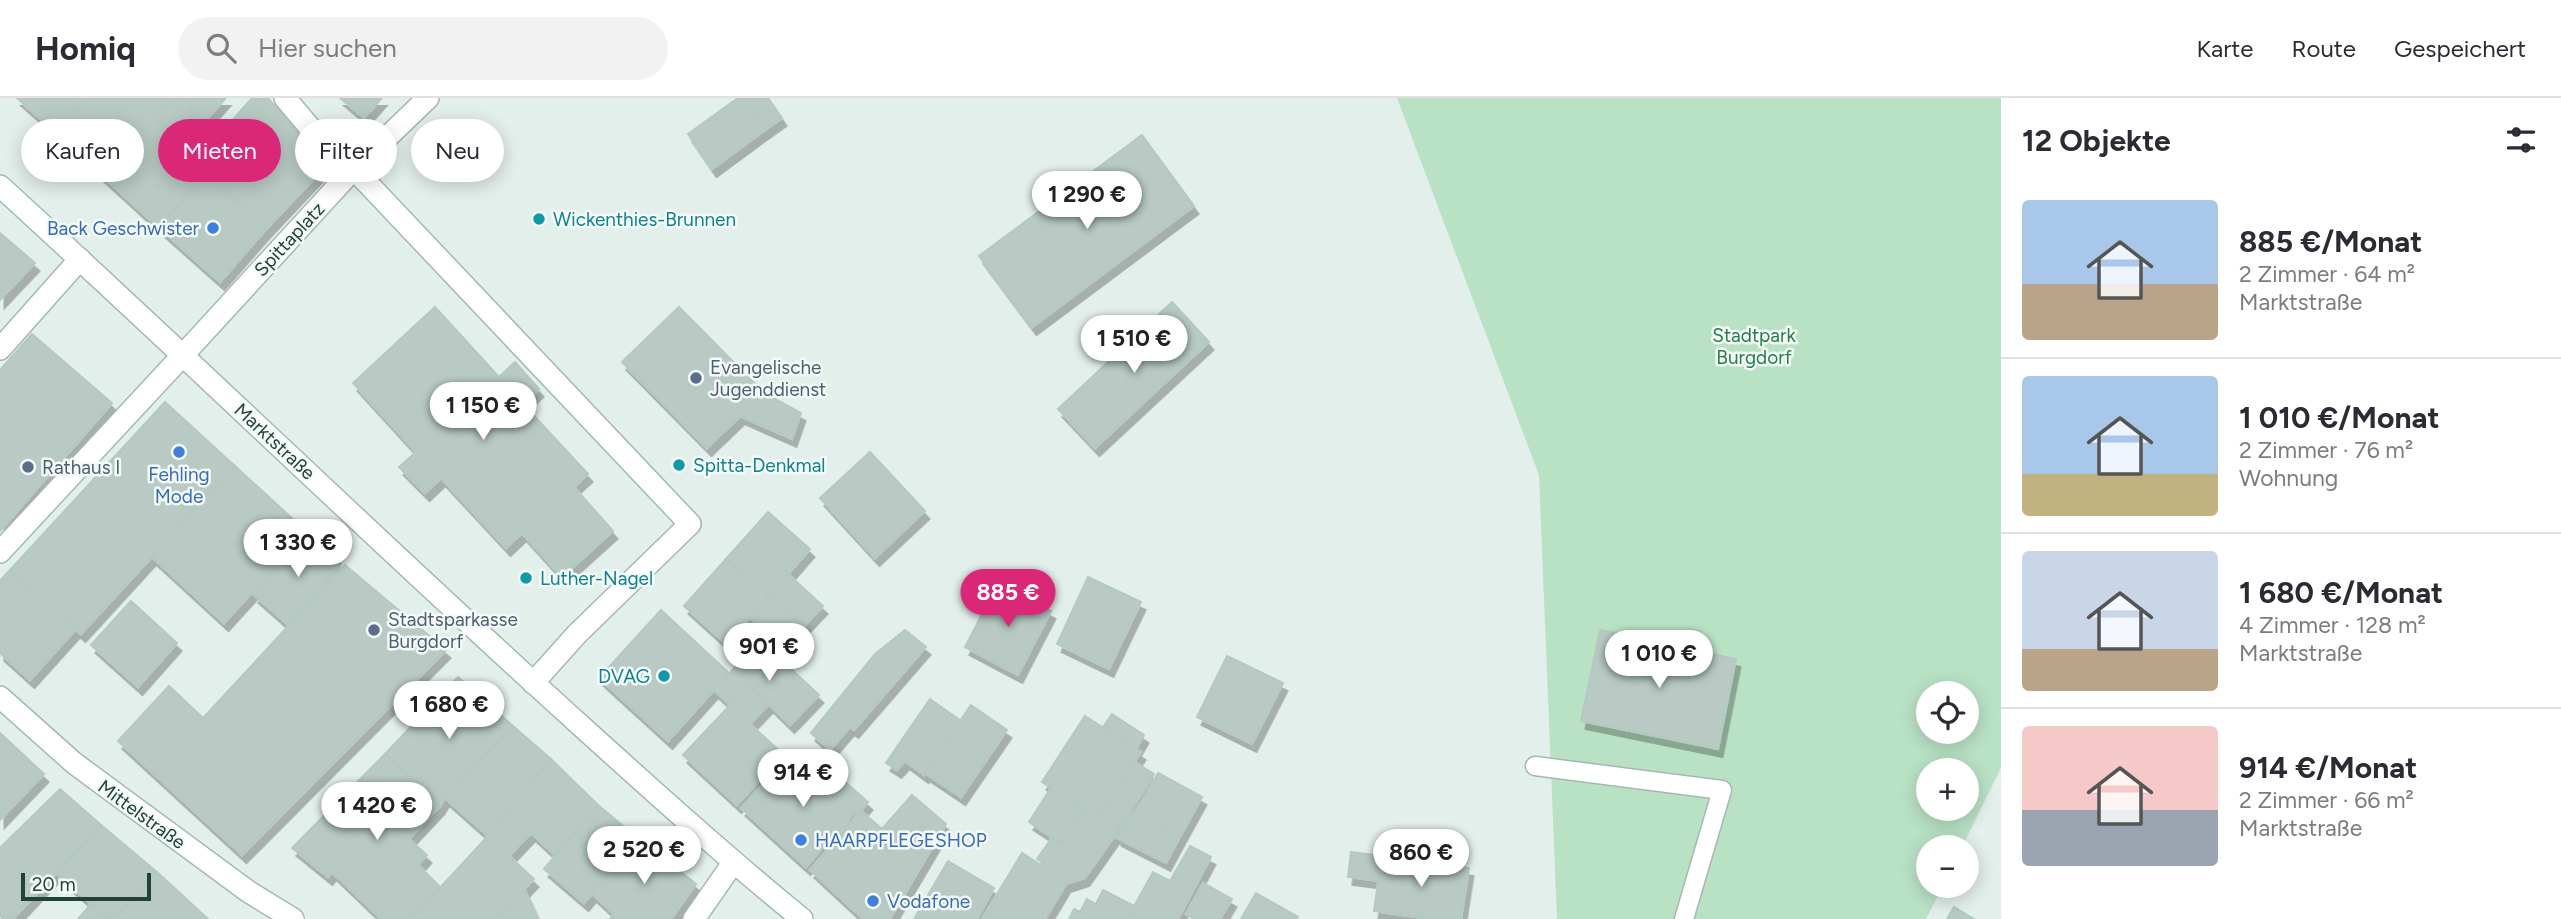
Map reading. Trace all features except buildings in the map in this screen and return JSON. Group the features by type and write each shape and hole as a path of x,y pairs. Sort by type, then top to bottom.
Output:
{"street":[{"path":"285,98 304,119"},
{"name":"Spittaplatz","path":"397,128 428,98"},
{"name":"Spittaplatz","path":"0,552 342,182"},
{"path":"361,182 690,524 577,634 533,683"},
{"name":"Marktstraße","path":"0,186 533,683 733,863 802,919"},
{"path":"0,349 80,259"},
{"name":"Mittelstraße","path":"0,697 74,763 249,892 293,919"},
{"path":"694,919 733,863"}],"lane":[{"path":"1535,766 1721,790 1684,919"}],"green space":[{"name":"Stadtpark Burgdorf","path":"1397,98 2001,98 2001,768 1979,813 1979,758 1916,758 1916,821 1975,821 1968,835 1916,835 1916,898 1937,898 1926,919 1557,919 1539,475"}],"place":[{"name":"Wickenthies-Brunnen","path":"539,219"},
{"name":"Back Geschwister","path":"213,228"},
{"name":"Evangelische Jugenddienst","path":"696,378"},
{"name":"Fehling Mode","path":"179,452"},
{"name":"Spitta-Denkmal","path":"679,465"},
{"name":"Rathaus I","path":"28,467"},
{"name":"Luther-Nagel","path":"526,578"},
{"name":"Stadtsparkasse Burgdorf","path":"374,630"},
{"name":"DVAG","path":"664,676"},
{"name":"HAARPFLEGESHOP","path":"801,840"},
{"name":"Vodafone","path":"873,901"}]}
